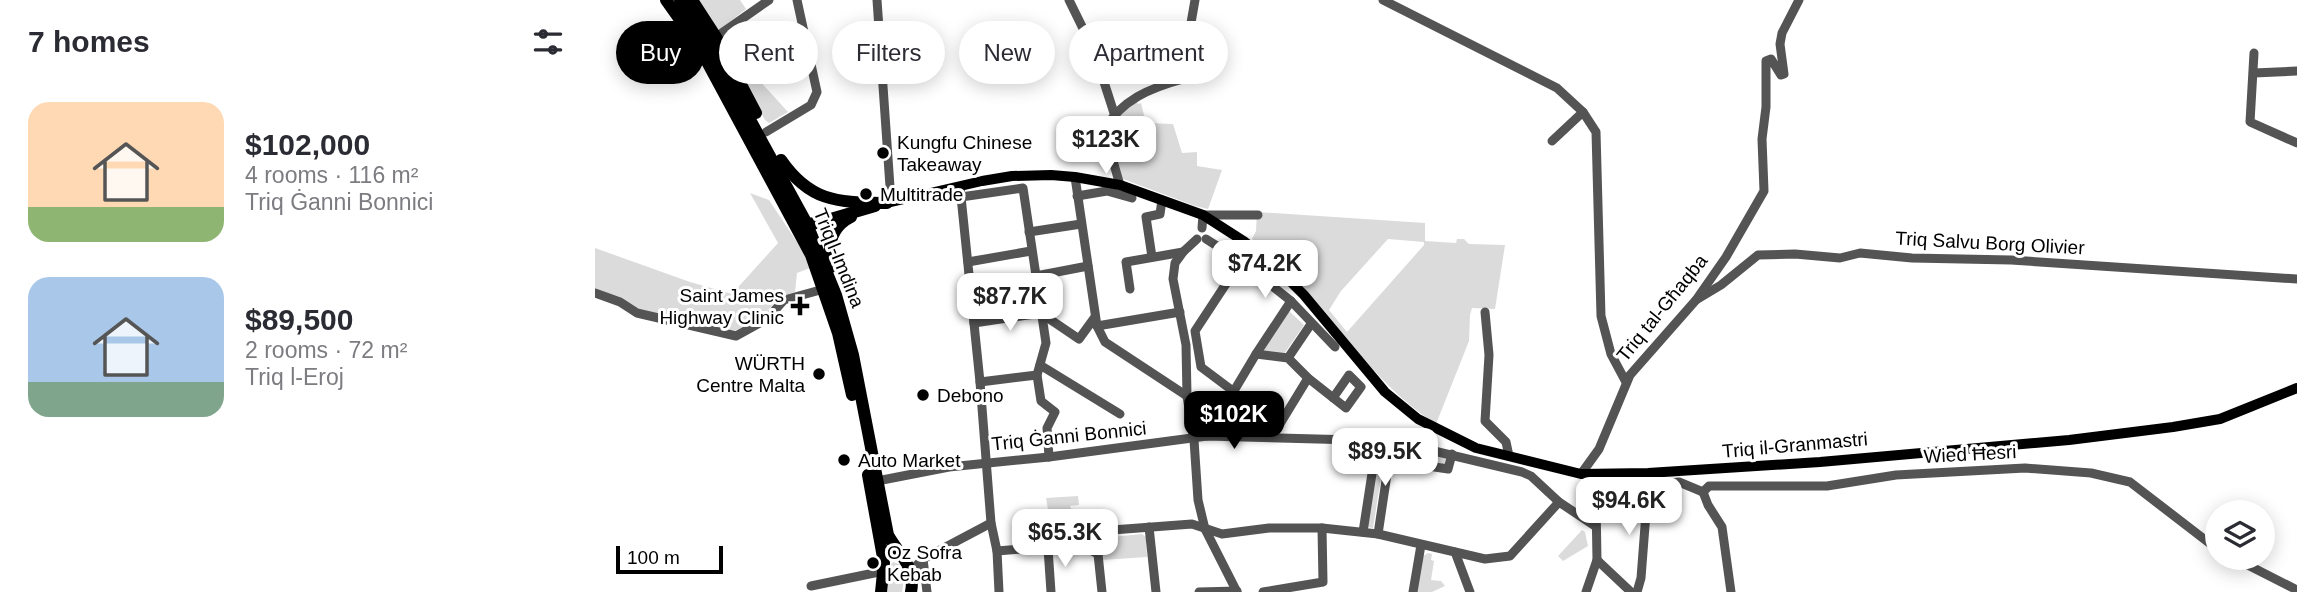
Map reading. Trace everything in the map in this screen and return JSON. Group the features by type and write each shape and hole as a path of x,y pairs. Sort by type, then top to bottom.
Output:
{"highway":[{"name":"Triq l-Imdina","path":"666,0 698,45 750,138 810,255 824,289 848,373 880,548 879,592"},
{"name":"Triq l-Imdina","path":"681,0 707,41 809,224 836,295 853,355 888,535 911,571 911,592"},
{"path":"692,0 716,37 791,175 820,196 842,202 889,202"},
{"path":"750,138 790,207 798,218 809,224 889,202"},
{"path":"781,175 798,192 816,202 846,207 889,202"},
{"path":"836,295 829,255 832,236 844,221 889,202"},
{"path":"881,568 890,555 901,554"}],"main road":[{"name":"Triq il-Granmastri","path":"889,202 960,192 1012,176 1075,177 1120,186 1203,215 1264,257 1294,285 1353,356 1401,406 1436,430 1476,448 1584,474 1819,462 2069,440 2220,419 2297,388"}],"street":[{"path":"716,37 769,0"},
{"path":"766,132 811,105 817,92 797,0"},
{"path":"877,0 889,202"},
{"path":"1069,0 1094,51 1114,113"},
{"path":"1120,186 1104,131 1114,113 1152,88 1183,79 1189,64 1188,40 1195,0"},
{"path":"1383,0 1557,88 1583,112 1596,132 1601,316 1611,354 1628,379"},
{"name":"Triq tal-Għaqba","path":"1584,474 1599,449 1628,379 1696,300 1726,257 1763,191 1762,139 1766,107 1766,61 1771,59 1777,72 1784,74 1780,44 1782,33 1799,0"},
{"path":"2254,53 2250,122 2297,143"},
{"path":"2254,73 2297,71"},
{"path":"1552,142 1583,112"},
{"path":"1075,177 1096,321 1105,342 1187,396"},
{"path":"999,592 960,192 1023,188 1031,251 1045,315 1046,343 1037,375 1041,401 1055,412 1047,428 1049,457"},
{"path":"1077,196 1107,191 1132,198"},
{"path":"1152,257 1146,217 1160,214 1162,200"},
{"path":"1203,235 1203,215 1258,215"},
{"path":"1029,232 1081,224"},
{"path":"1199,592 1237,592 1205,529 1198,500 1194,440 1187,396 1186,345 1173,279 1175,263 1183,252 1203,235 1224,228"},
{"path":"1203,235 1291,301 1335,347"},
{"path":"968,262 1031,251"},
{"path":"1131,289 1126,262 1183,252"},
{"name":"Triq Salvu Borg Olivier","path":"1696,300 1721,285 1758,256 1795,254 1840,258 1860,253 1912,258 2011,260 2297,279"},
{"path":"1233,391 1201,366 1195,331 1241,261"},
{"path":"1036,276 1088,266"},
{"path":"595,293 620,302 637,313 736,336 767,319 784,300 824,289"},
{"path":"1207,436 1291,301"},
{"path":"974,323 1045,315 1079,339 1096,321 1180,312"},
{"path":"1486,312 1489,355 1485,421 1506,442 1509,456"},
{"path":"1288,359 1311,324"},
{"path":"1256,354 1288,359 1330,395"},
{"path":"1040,365 1120,414"},
{"path":"980,382 1037,375"},
{"path":"1272,437 1308,378"},
{"name":"Triq Ġanni Bonnici","path":"877,481 949,467 1194,440 1207,436 1377,440 1452,454 1522,472 1531,476 1559,502 1595,526"},
{"path":"1363,532 1377,440"},
{"path":"1378,534 1392,441"},
{"path":"1389,460 1448,469 1452,454"},
{"name":"Wied Ħesri","path":"1703,492 1709,486 1827,486 1896,475 1949,471 2025,468 2091,473 2130,482 2205,540"},
{"path":"1584,474 1596,502"},
{"path":"1586,592 1597,560 1596,502 1601,475"},
{"path":"1596,502 1608,488 1617,486 1648,487 1679,482 1703,492 1707,505 1722,527 1731,592"},
{"path":"1637,592 1641,578 1648,487"},
{"path":"1079,544 1087,534 1192,524 1222,534 1269,528 1322,528 1378,534 1485,559 1510,556 1559,502"},
{"path":"911,571 923,559 991,523"},
{"path":"1149,527 1156,592"},
{"path":"1263,592 1323,582 1322,528"},
{"path":"1102,592 1098,554 1112,530"},
{"path":"997,551 1079,544 1098,554"},
{"path":"1413,592 1420,545"},
{"path":"1048,548 1051,592"},
{"path":"1455,552 1470,592"},
{"path":"901,554 923,559"},
{"path":"923,559 927,592"},
{"path":"1597,560 1631,592"},
{"path":"811,586 881,568"},
{"path":"2258,570 2297,590"}],"shaded area":[{"path":"697,0 740,0 746,9 730,21 719,21 719,29 715,28"},
{"path":"745,84 762,84 788,112 769,123"},
{"path":"1135,100 1138,104 1141,103 1146,123 1173,124 1182,153 1197,152 1197,166 1222,170 1208,209 1123,179 1108,129 1117,115"},
{"path":"750,193 769,200 805,254 810,268 797,273 795,292 781,296 759,320 730,333 595,297 595,248 732,294 778,243"},
{"path":"1257,212 1425,223 1425,241 1456,243 1457,239 1464,239 1469,244 1505,245 1495,309 1472,308 1469,341 1436,424 1385,382 1300,283 1252,239 1256,231","holes":["1388,239 1424,242 1424,245 1347,332 1329,310 1341,291"]},
{"path":"1289,311 1304,325 1284,354 1263,351"},
{"path":"1380,446 1386,446 1373,528 1368,527"},
{"path":"1394,447 1446,457 1444,467 1392,457"},
{"path":"1078,496 1079,505 1070,506 1080,527 1071,529 1072,542 1063,542 1052,532 1046,498"},
{"path":"1582,530 1585,532 1588,546 1563,561 1558,556"},
{"path":"1142,534 1146,537 1147,557 1102,560 1104,549 1113,549 1112,537"},
{"path":"1432,554 1431,560 1434,561 1431,580 1441,581 1445,586 1432,592 1416,592 1423,556"},
{"path":"893,562 902,565 905,572 902,592 887,592 888,569"}],"place":[{"name":"Kungfu Chinese Takeaway","path":"883,153"},
{"name":"Multitrade","path":"866,194"},
{"name":"Saint James Highway Clinic","path":"800,306"},
{"name":"WÜRTH Centre Malta","path":"819,374"},
{"name":"Debono","path":"923,395"},
{"name":"Auto Market","path":"844,460"},
{"name":"Oz Sofra Kebab","path":"873,563"}]}
